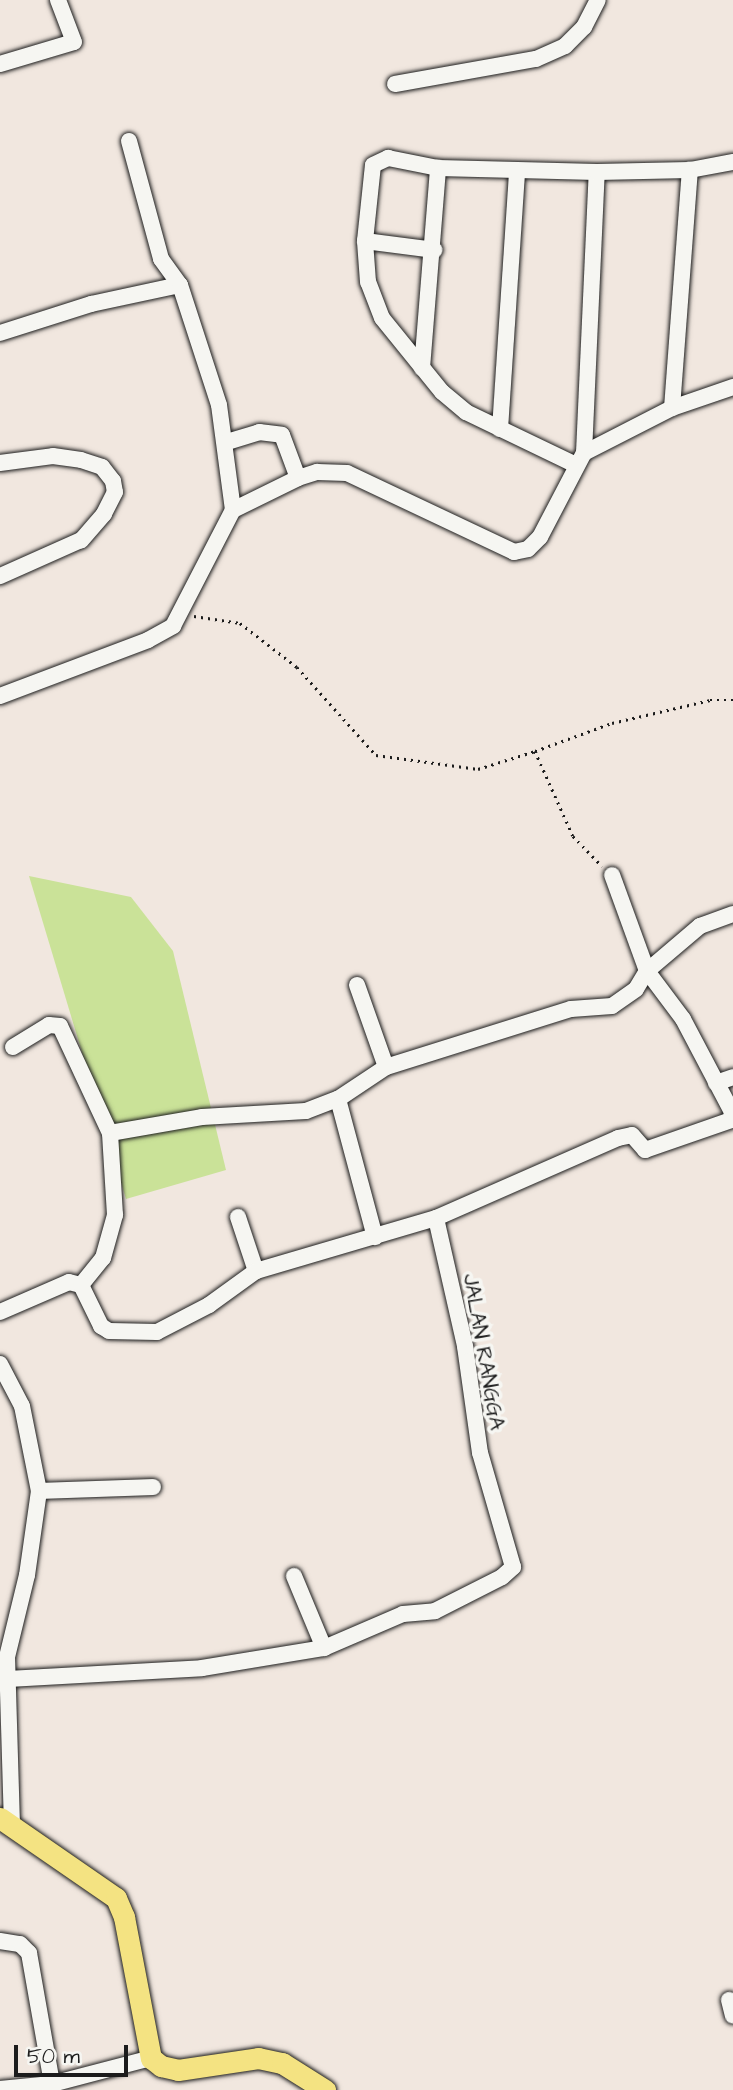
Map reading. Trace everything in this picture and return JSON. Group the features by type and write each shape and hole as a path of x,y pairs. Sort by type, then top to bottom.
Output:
{"main road":[{"path":"6,1822 116,1898 124,1917 151,2058 161,2066 178,2070 258,2058 282,2063 325,2090"}],"street":[{"path":"0,64 74,42 58,0"},
{"path":"395,84 536,59 565,46 584,27 598,0"},
{"path":"0,696 148,640 173,626 183,614 233,510 227,442 180,285 161,259 129,141"},
{"path":"733,162 690,170 517,172 438,168 378,160 370,176 365,241 368,282 382,318 422,368 466,412 500,429 580,459 672,408 733,387"},
{"path":"422,368 438,168"},
{"path":"672,408 690,170"},
{"path":"500,429 517,172"},
{"path":"233,510 298,478 317,472 347,472 514,552 528,549 540,537 580,459 597,172"},
{"path":"365,241 433,250"},
{"path":"0,332 91,304 180,285"},
{"path":"227,442 259,432 282,435 298,478"},
{"path":"0,463 52,456 81,460 102,467 113,481 115,492 104,514 81,540 0,576"},
{"path":"0,1312 69,1282 81,1285 103,1327 157,1332 209,1305 256,1271 436,1217 470,1199 618,1138 632,1135 645,1150 732,1120 733,1112 683,1019 647,971 612,876"},
{"path":"110,1133 202,1117 306,1111 338,1099 386,1067 571,1009 611,1006 636,989 647,971 700,926 733,914"},
{"path":"357,985 386,1067"},
{"path":"13,1046 48,1025 60,1026 110,1133 115,1215 103,1258 81,1285"},
{"path":"716,1083 733,1077"},
{"path":"338,1099 375,1237"},
{"path":"238,1217 256,1271"},
{"name":"JALAN RANGGA","path":"8,1679 202,1668 324,1648 403,1614 435,1611 502,1577 513,1567 480,1453 465,1346 436,1217"},
{"path":"0,1364 22,1406 39,1492 27,1575 3,1657 8,1679 6,1822"},
{"path":"39,1492 153,1487"},
{"path":"295,1576 324,1648"},
{"path":"0,1941 20,1944 29,1953 52,2084"},
{"path":"729,2000 733,2017"},
{"path":"0,2089 52,2084 151,2058"}],"path":[{"path":"183,614 240,622 297,667 376,755 478,769 612,723 710,700 733,700"},
{"path":"535,751 573,836 612,876"}],"green space":[{"path":"29,876 131,897 173,951 226,1170 126,1199"}]}
